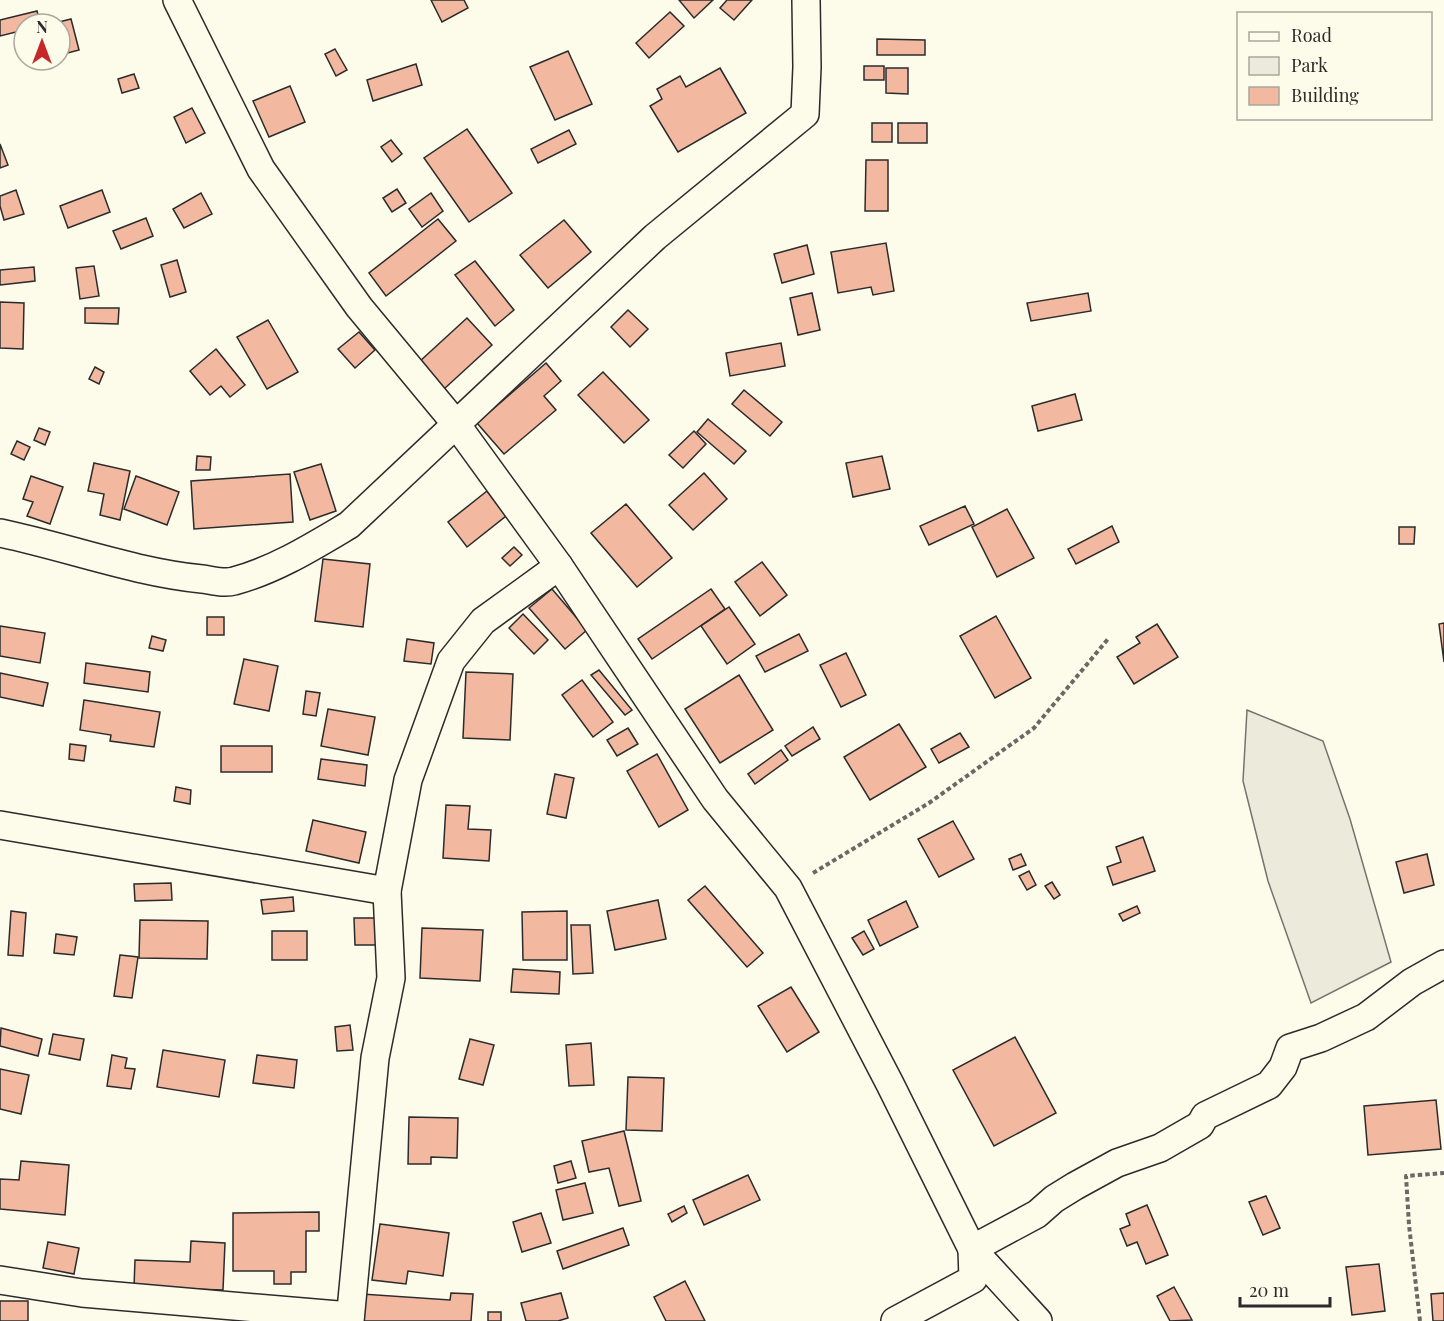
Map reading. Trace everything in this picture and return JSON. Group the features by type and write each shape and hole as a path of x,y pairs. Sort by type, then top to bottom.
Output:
{"street":[{"path":"177,0 261,169 359,306 456,424 559,566 715,799 788,888 890,1084 972,1249 1038,1321"},
{"path":"0,533 168,576 231,582 292,558 349,525 655,237 805,114 806,0"},
{"path":"0,1280 82,1293 350,1318 375,1058 391,978 387,891 408,780 451,661 483,621 559,566"},
{"path":"0,825 387,891"},
{"path":"972,1249 1037,1214 1054,1199 1075,1186 1117,1163 1161,1148 1200,1125 1205,1116 1269,1085 1283,1067 1290,1048 1321,1038 1365,1017 1412,982 1444,964"},
{"path":"895,1321 973,1279 972,1249"}],"path":[{"path":"788,888 929,803 1034,728 1108,639"},
{"path":"1420,1321 1406,1176 1444,1173"}],"green space":[{"path":"1247,710 1323,741 1350,819 1391,962 1311,1003 1268,881 1243,781"}],"building":[{"path":"431,0 464,0 468,8 442,22"},
{"path":"679,0 713,0 694,18"},
{"path":"727,0 752,0 734,20 720,8"},
{"path":"670,12 684,26 649,58 636,43"},
{"path":"12,17 12,33 0,36 0,20"},
{"path":"72,23 79,50 72,52"},
{"path":"877,39 925,40 925,55 877,55"},
{"path":"335,49 347,70 336,76 325,54"},
{"path":"568,51 592,104 555,120 530,67"},
{"path":"416,64 422,85 373,101 367,80"},
{"path":"864,66 884,66 884,80 864,80"},
{"path":"720,68 746,113 678,152 650,106 662,99 657,89 680,76 686,87"},
{"path":"886,68 908,68 908,94 886,93"},
{"path":"134,74 139,88 122,93 118,79"},
{"path":"290,86 305,122 269,137 253,101"},
{"path":"192,108 205,133 186,143 174,117"},
{"path":"872,123 892,123 892,142 872,142"},
{"path":"898,123 927,123 927,143 898,143"},
{"path":"467,129 512,193 469,222 424,158"},
{"path":"569,130 576,144 538,163 531,149"},
{"path":"391,140 402,154 392,162 381,147"},
{"path":"0,144 8,165 0,168"},
{"path":"866,160 888,160 888,211 865,211"},
{"path":"397,189 406,203 392,212 383,198"},
{"path":"16,190 24,214 4,220 0,196"},
{"path":"102,190 110,212 68,228 60,206"},
{"path":"201,193 212,214 184,228 173,209"},
{"path":"431,193 443,211 422,227 409,209"},
{"path":"146,218 153,236 121,249 113,231"},
{"path":"438,219 456,241 386,296 369,273"},
{"path":"564,220 591,252 548,288 520,255"},
{"path":"886,243 894,291 873,295 871,287 838,293 831,252"},
{"path":"807,245 814,274 782,283 774,254"},
{"path":"177,260 186,292 170,297 161,265"},
{"path":"475,261 514,310 495,326 455,275"},
{"path":"94,266 99,296 80,299 76,268"},
{"path":"34,267 35,281 0,285 0,270"},
{"path":"812,293 820,330 798,335 790,298"},
{"path":"1088,293 1091,311 1031,321 1027,303"},
{"path":"0,302 24,303 23,349 0,348"},
{"path":"85,308 119,308 118,324 85,323"},
{"path":"628,310 648,329 630,347 611,327"},
{"path":"467,318 492,345 444,389 419,362"},
{"path":"268,320 298,372 267,389 237,337"},
{"path":"359,332 375,350 355,368 338,349"},
{"path":"781,343 785,366 730,376 726,353"},
{"path":"216,349 245,385 230,397 221,386 210,395 190,371"},
{"path":"546,363 561,381 544,396 556,410 504,454 477,423"},
{"path":"95,367 104,372 99,384 89,379"},
{"path":"603,372 649,420 624,443 578,395"},
{"path":"744,390 782,422 770,436 732,404"},
{"path":"1075,394 1082,420 1038,431 1032,406"},
{"path":"708,419 746,451 734,464 697,432"},
{"path":"39,428 50,432 45,445 34,440"},
{"path":"694,431 706,444 683,468 669,455"},
{"path":"17,441 30,447 24,460 11,454"},
{"path":"197,456 211,457 210,470 196,470"},
{"path":"882,456 890,489 853,497 846,463"},
{"path":"94,463 130,471 120,520 100,515 104,494 88,491"},
{"path":"321,464 336,511 310,520 294,472"},
{"path":"704,473 727,499 693,530 669,505"},
{"path":"290,474 293,522 194,529 191,481"},
{"path":"31,476 63,487 50,524 27,516 33,502 23,499"},
{"path":"136,476 179,492 167,525 124,509"},
{"path":"487,491 506,516 467,547 448,522"},
{"path":"626,504 672,558 637,587 591,533"},
{"path":"965,506 974,524 929,545 920,526"},
{"path":"1007,509 1034,558 997,577 972,527"},
{"path":"1112,526 1119,542 1076,564 1068,549"},
{"path":"1399,527 1415,527 1414,544 1399,544"},
{"path":"514,547 522,555 510,566 502,558"},
{"path":"323,559 370,564 363,627 315,621"},
{"path":"762,562 787,595 760,616 735,582"},
{"path":"552,589 587,630 565,649 529,608"},
{"path":"711,589 725,609 652,659 638,639"},
{"path":"729,607 755,644 727,664 701,626"},
{"path":"523,614 548,640 534,654 509,628"},
{"path":"996,616 1031,678 995,698 960,636"},
{"path":"207,617 224,617 224,635 207,635"},
{"path":"1444,623 1444,662 1439,624"},
{"path":"1157,624 1178,657 1134,684 1117,657 1140,643 1136,637"},
{"path":"0,626 45,633 40,663 0,656"},
{"path":"799,634 808,651 765,672 756,656"},
{"path":"152,636 166,640 163,651 149,648"},
{"path":"407,639 434,643 431,664 404,661"},
{"path":"846,653 866,695 841,707 820,665"},
{"path":"244,659 278,666 269,711 234,704"},
{"path":"86,663 150,672 148,692 84,683"},
{"path":"599,670 632,710 625,715 591,675"},
{"path":"466,672 513,674 510,740 463,738"},
{"path":"0,673 48,683 43,706 0,697"},
{"path":"739,675 773,730 720,763 685,709"},
{"path":"582,680 613,722 593,737 562,695"},
{"path":"306,691 320,693 316,716 303,714"},
{"path":"84,700 160,712 154,747 110,741 111,735 80,730"},
{"path":"328,709 375,717 368,755 321,746"},
{"path":"899,724 926,767 870,800 844,757"},
{"path":"813,727 820,739 792,756 785,746"},
{"path":"628,728 638,744 617,756 607,740"},
{"path":"960,733 969,747 939,763 931,749"},
{"path":"70,744 86,746 84,761 69,759"},
{"path":"221,746 272,746 272,772 221,772"},
{"path":"781,750 788,760 755,784 748,774"},
{"path":"657,754 688,810 659,827 627,771"},
{"path":"321,759 367,765 365,786 318,779"},
{"path":"555,774 574,778 566,818 547,814"},
{"path":"176,787 191,790 190,804 174,801"},
{"path":"446,805 470,806 468,829 491,830 489,861 443,858"},
{"path":"313,820 366,832 359,863 306,851"},
{"path":"953,821 974,859 939,877 918,839"},
{"path":"1143,837 1155,871 1113,885 1107,867 1121,862 1116,847"},
{"path":"1021,854 1026,865 1013,870 1009,859"},
{"path":"1427,854 1434,885 1404,893 1396,862"},
{"path":"1029,871 1036,885 1027,890 1019,876"},
{"path":"1052,882 1060,895 1054,899 1045,886"},
{"path":"171,883 172,900 135,901 134,884"},
{"path":"705,886 763,953 747,967 688,900"},
{"path":"293,897 294,911 263,914 261,900"},
{"path":"658,900 666,939 615,950 607,911"},
{"path":"906,901 918,927 880,946 868,920"},
{"path":"1137,906 1140,913 1123,921 1119,914"},
{"path":"11,911 26,913 23,956 8,955"},
{"path":"567,911 567,960 523,960 522,912"},
{"path":"354,918 376,918 376,945 355,945"},
{"path":"140,920 208,921 207,959 139,958"},
{"path":"571,925 590,925 593,973 573,974"},
{"path":"422,928 483,930 480,981 420,978"},
{"path":"272,931 307,931 307,960 272,960"},
{"path":"864,931 874,949 863,955 852,938"},
{"path":"56,934 77,937 74,955 54,953"},
{"path":"120,955 138,957 132,998 114,996"},
{"path":"513,969 560,972 559,994 511,992"},
{"path":"791,987 819,1032 787,1052 758,1006"},
{"path":"350,1025 353,1050 337,1051 335,1027"},
{"path":"1,1028 42,1039 38,1056 0,1046"},
{"path":"53,1034 84,1039 80,1060 49,1054"},
{"path":"1015,1037 1056,1113 994,1146 953,1070"},
{"path":"470,1039 494,1045 483,1085 459,1079"},
{"path":"591,1043 594,1085 569,1086 566,1045"},
{"path":"163,1050 225,1060 219,1097 157,1087"},
{"path":"112,1055 127,1058 125,1068 135,1069 131,1089 107,1086"},
{"path":"257,1055 297,1060 294,1088 253,1083"},
{"path":"0,1069 29,1075 21,1114 0,1109"},
{"path":"628,1077 664,1078 662,1131 626,1130"},
{"path":"1436,1100 1441,1149 1368,1155 1364,1106"},
{"path":"409,1117 458,1118 457,1158 431,1157 431,1164 408,1164"},
{"path":"624,1131 641,1201 619,1206 609,1168 589,1172 582,1141"},
{"path":"21,1161 69,1165 65,1215 0,1209 0,1179 19,1180"},
{"path":"571,1161 576,1178 558,1183 554,1166"},
{"path":"748,1175 760,1200 704,1225 693,1200"},
{"path":"585,1183 593,1213 563,1220 556,1190"},
{"path":"1266,1196 1280,1228 1263,1235 1249,1202"},
{"path":"1147,1205 1168,1255 1146,1264 1137,1242 1127,1246 1120,1229 1130,1225 1126,1214"},
{"path":"684,1206 687,1213 672,1222 668,1214"},
{"path":"319,1212 319,1231 306,1231 306,1272 291,1272 291,1284 274,1284 274,1271 233,1271 233,1213"},
{"path":"541,1213 551,1243 522,1252 513,1222"},
{"path":"380,1224 449,1233 443,1276 408,1271 406,1284 372,1280"},
{"path":"623,1228 629,1245 563,1269 557,1251"},
{"path":"191,1241 225,1243 223,1290 134,1287 135,1260 190,1262"},
{"path":"48,1242 79,1248 74,1274 43,1268"},
{"path":"1379,1264 1385,1311 1352,1315 1346,1267"},
{"path":"685,1281 705,1321 666,1321 654,1297"},
{"path":"1174,1287 1192,1320 1170,1321 1157,1296"},
{"path":"451,1293 473,1294 471,1321 360,1321 362,1294 450,1300"},
{"path":"561,1293 568,1318 558,1321 526,1321 521,1303"},
{"path":"1444,1293 1444,1321 1433,1321 1431,1294"},
{"path":"0,1301 28,1301 28,1321 0,1321"},
{"path":"488,1312 501,1312 501,1321 488,1321"}]}
